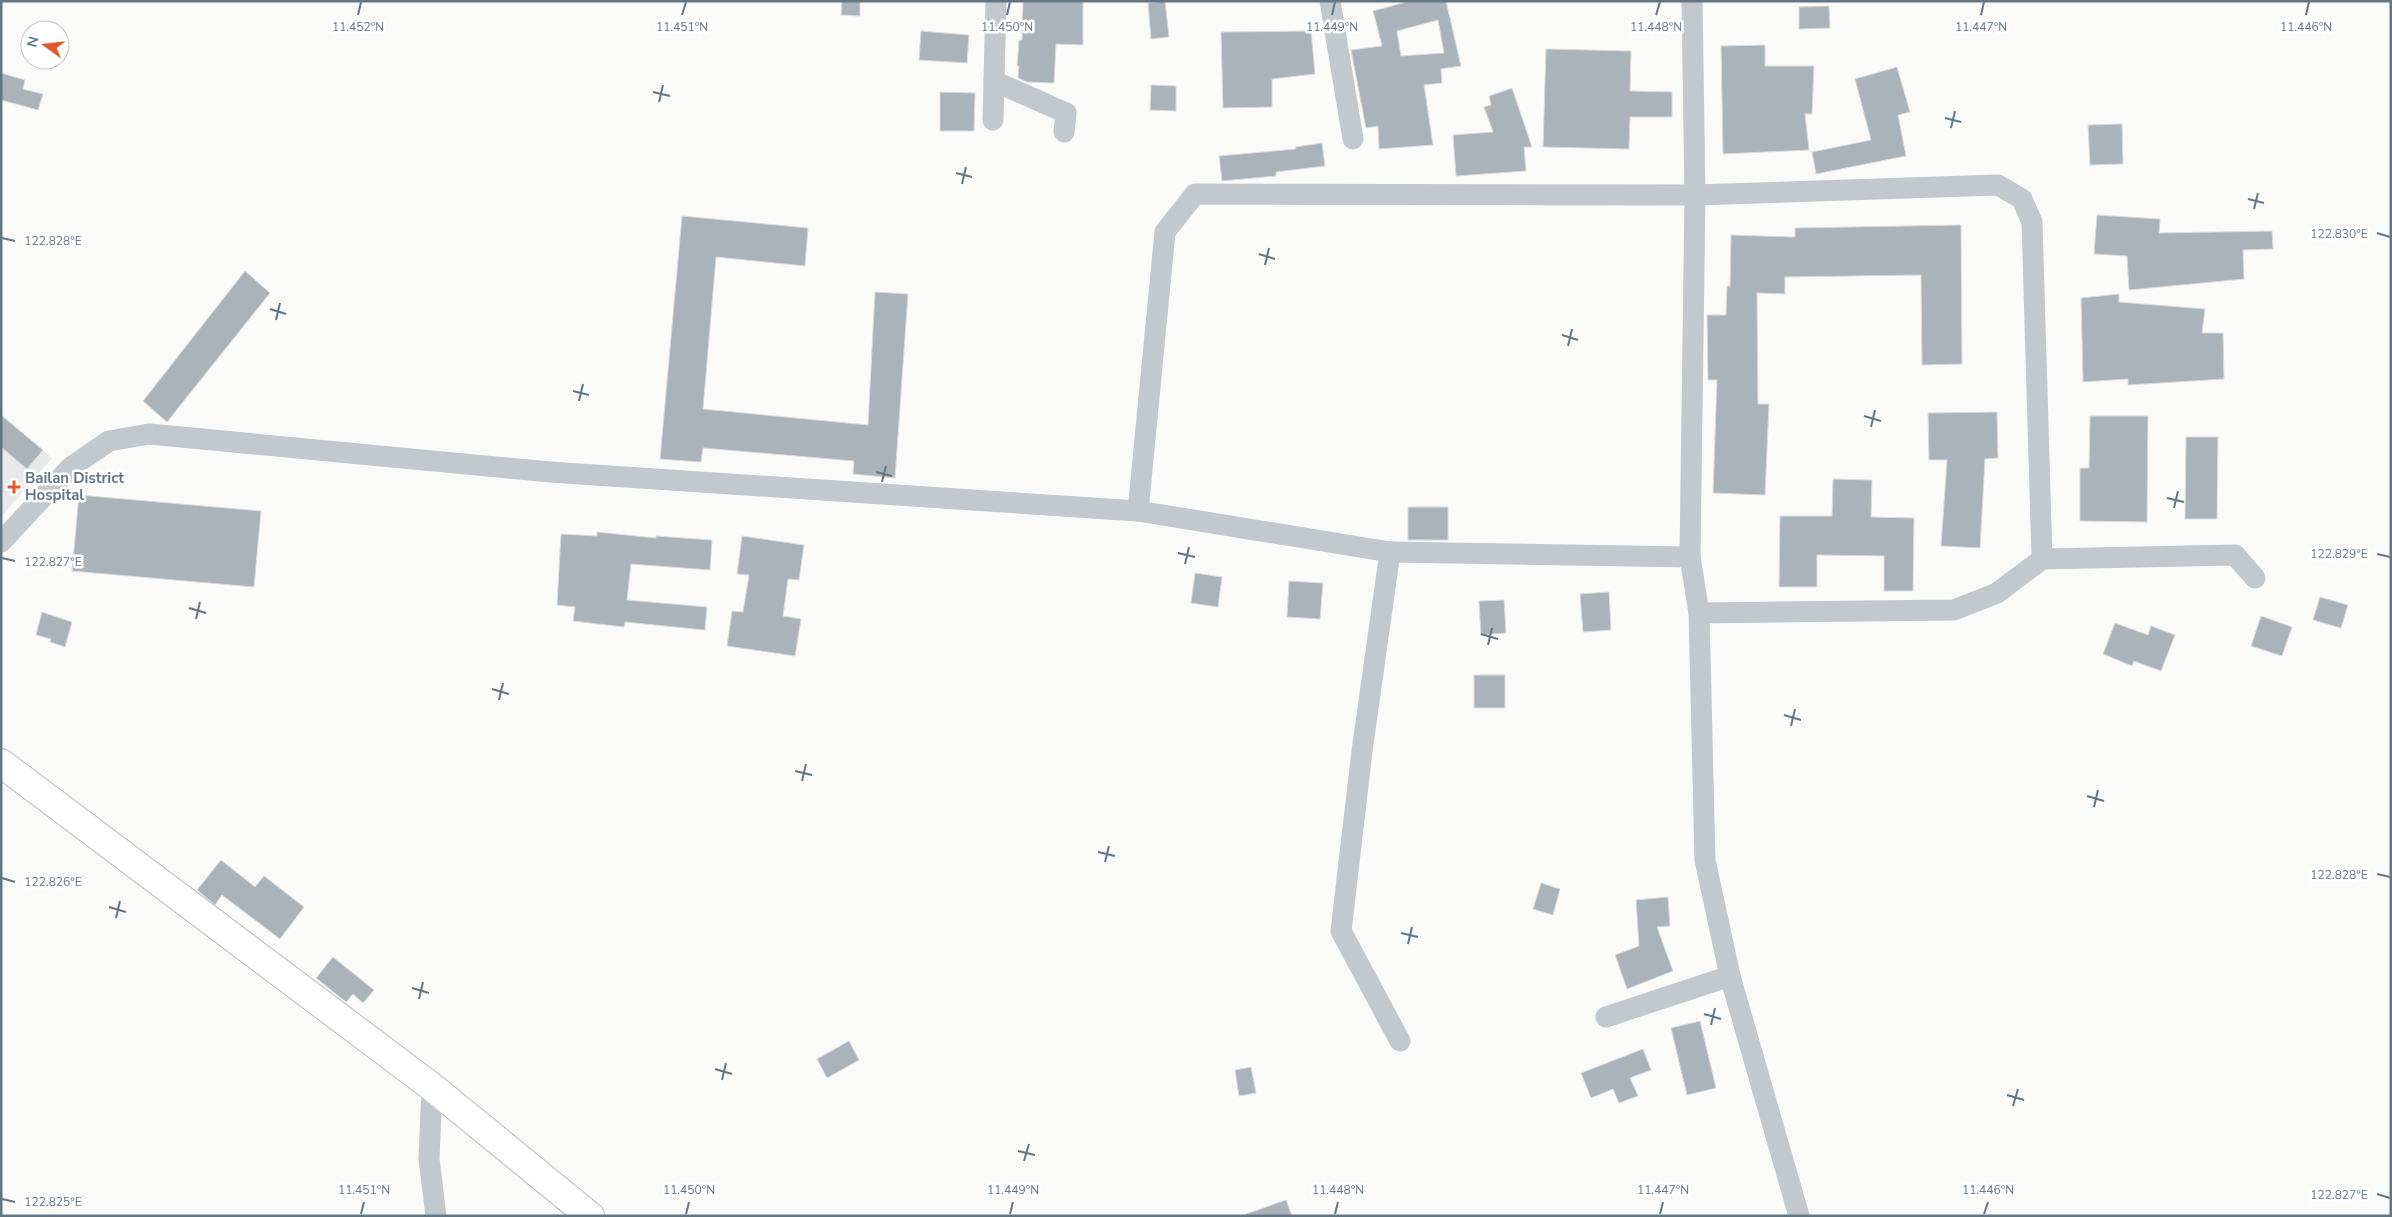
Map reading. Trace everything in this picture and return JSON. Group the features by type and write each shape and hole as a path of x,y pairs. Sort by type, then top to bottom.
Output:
{"main road":[{"path":"1,763 432,1087 590,1216"}],"street":[{"path":"993,120 996,1"},
{"path":"1330,1 1353,139"},
{"path":"1692,1 1695,195 1690,557 1699,613 1704,860 1730,976 1799,1216"},
{"path":"994,82 1066,113 1064,132"},
{"path":"1138,511 1165,232 1195,194 1695,195 1998,185 2022,199 2032,222 2042,559"},
{"path":"1,542 71,467 108,441 150,434 550,472 1138,511 1390,552 1690,557"},
{"path":"1390,552 1362,751 1341,931 1400,1041"},
{"path":"1699,613 1954,610 1997,594 2042,559 2235,555 2255,578"},
{"path":"1606,1017 1730,976"},
{"path":"432,1087 429,1159 436,1216"}],"shaded area":[{"name":"Bailan District Hospital","path":"1,415 52,458 1,517"}],"building":[{"path":"842,1 860,1 860,16 841,15"},
{"path":"1023,1 1083,1 1083,45 1056,44 1054,83 1027,82 1018,78 1019,66 1017,66 1019,40 1022,40"},
{"path":"1165,1 1169,37 1151,39 1148,3"},
{"path":"1410,1 1446,1 1461,66 1441,69 1442,83 1424,85 1433,145 1379,149 1378,126 1366,128 1351,50 1382,46 1373,11","holes":["1438,20 1444,53 1401,56 1397,31"]},
{"path":"1829,6 1830,28 1799,29 1799,7"},
{"path":"921,31 969,35 967,63 919,60"},
{"path":"1311,31 1315,74 1272,79 1272,107 1223,108 1221,32"},
{"path":"1765,45 1765,66 1814,66 1812,114 1805,114 1809,150 1723,154 1721,46"},
{"path":"1546,49 1631,51 1630,91 1672,92 1672,117 1630,117 1629,149 1543,147"},
{"path":"1897,67 1910,112 1898,115 1906,156 1816,174 1812,152 1871,140 1855,79"},
{"path":"1,73 25,80 23,89 43,94 38,110 1,100"},
{"path":"1151,85 1176,86 1176,111 1150,110"},
{"path":"1512,88 1532,147 1524,147 1526,171 1456,176 1453,135 1493,132 1484,107 1491,105 1489,96"},
{"path":"940,92 975,93 974,131 940,131"},
{"path":"2122,124 2123,164 2090,165 2088,125"},
{"path":"1322,143 1325,166 1276,172 1276,176 1222,181 1219,156 1296,149 1295,147"},
{"path":"2097,215 2160,219 2159,233 2272,231 2273,249 2243,250 2244,279 2129,290 2127,256 2094,254"},
{"path":"682,216 808,228 805,266 716,257 703,409 868,425 875,292 908,294 895,478 853,474 854,461 703,448 701,462 660,459"},
{"path":"1961,225 1962,364 1922,365 1921,275 1785,277 1785,294 1757,293 1758,404 1769,404 1765,495 1713,493 1717,380 1708,380 1707,315 1726,315 1727,286 1730,286 1731,235 1795,237 1795,228"},
{"path":"245,271 270,293 167,422 143,401"},
{"path":"2119,294 2119,302 2205,309 2202,333 2223,333 2224,379 2128,385 2128,379 2083,382 2081,298"},
{"path":"1997,412 1998,458 1985,459 1980,548 1941,546 1947,460 1929,460 1928,413"},
{"path":"1,415 43,450 27,469 1,447"},
{"path":"2090,416 2148,416 2147,522 2080,521 2080,468 2089,468"},
{"path":"2186,437 2218,437 2217,519 2185,519"},
{"path":"1833,479 1872,480 1871,517 1914,518 1913,591 1884,591 1884,556 1817,555 1817,587 1779,587 1780,516 1832,516"},
{"path":"79,495 261,511 254,587 72,571"},
{"path":"1408,507 1448,507 1448,540 1408,540"},
{"path":"597,532 656,538 656,536 712,540 710,570 631,564 627,600 707,607 705,630 625,622 624,627 573,621 575,607 557,605 561,534 597,536"},
{"path":"742,536 804,545 799,580 788,579 783,616 801,619 795,656 727,646 732,611 743,612 749,575 737,574"},
{"path":"1195,573 1222,577 1218,607 1191,603"},
{"path":"1289,581 1323,583 1320,619 1287,617"},
{"path":"1609,592 1611,630 1583,632 1580,594"},
{"path":"2320,597 2348,605 2341,628 2313,620"},
{"path":"1504,600 1506,633 1481,635 1479,601"},
{"path":"42,612 72,622 65,647 50,642 51,639 36,635"},
{"path":"2261,616 2292,627 2282,656 2251,646"},
{"path":"2115,623 2148,635 2151,626 2175,635 2161,671 2134,661 2132,666 2103,654"},
{"path":"1474,675 1505,675 1505,708 1474,708"},
{"path":"221,860 255,887 264,876 304,907 280,939 222,895 215,905 197,890"},
{"path":"1541,883 1560,889 1553,915 1533,909"},
{"path":"1668,897 1670,926 1657,927 1673,971 1627,989 1615,955 1639,946 1636,900"},
{"path":"333,957 374,990 363,1003 353,994 346,1002 316,978"},
{"path":"1700,1021 1716,1088 1687,1095 1671,1028"},
{"path":"849,1041 859,1060 827,1078 817,1059"},
{"path":"1643,1049 1651,1070 1630,1078 1638,1096 1619,1103 1613,1089 1591,1098 1581,1073"},
{"path":"1251,1067 1256,1093 1239,1096 1235,1070"},
{"path":"1286,1200 1292,1216 1247,1216 1246,1214"}],"place":[{"name":"Bailan District Hospital","path":"14,487"}]}
